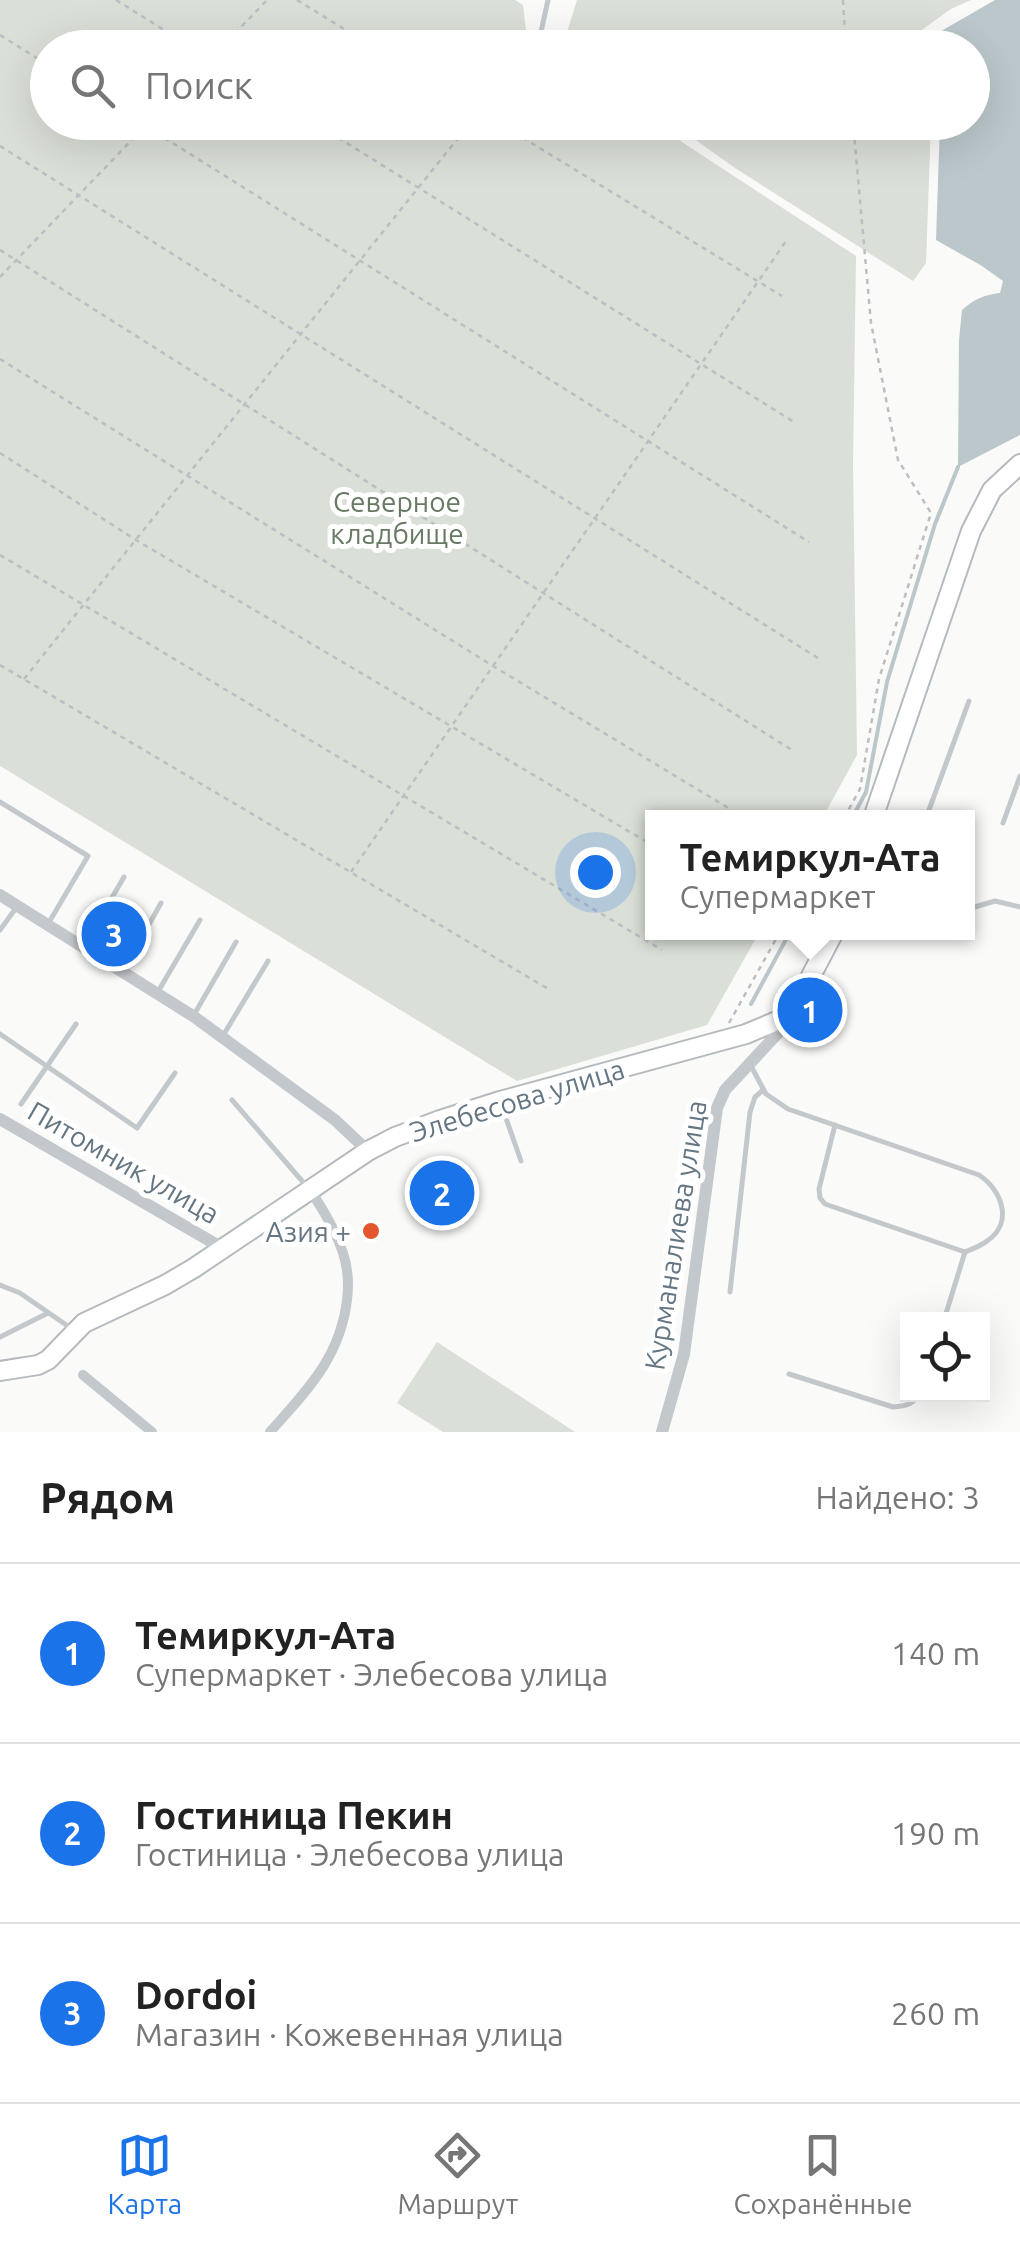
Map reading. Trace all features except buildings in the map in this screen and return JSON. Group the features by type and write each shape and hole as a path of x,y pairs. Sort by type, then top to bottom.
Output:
{"main road":[{"path":"876,810 970,532 992,490 1020,464"},
{"path":"796,1013 830,940"},
{"name":"Элебесова улица","path":"0,1370 48,1360 84,1323 165,1285 368,1151 415,1129 500,1101 746,1034 796,1013"}],"street":[{"path":"0,896 222,1036 335,1120 368,1151"},
{"name":"Курманалиева улица","path":"662,1432 684,1354 718,1108 725,1090 796,1013"},
{"name":"Питомник улица","path":"0,1119 224,1249"},
{"path":"270,1432 326,1364 338,1340 346,1304 345,1258 310,1191"},
{"path":"83,1374 152,1432"}],"lane":[{"path":"541,30 548,0"},
{"path":"929,810 969,702"},
{"path":"1003,824 1020,776"},
{"path":"0,802 88,856 47,925"},
{"path":"83,947 124,877"},
{"path":"975,906 995,902 1020,907"},
{"path":"122,971 161,903"},
{"path":"0,930 17,906"},
{"path":"157,993 200,920"},
{"path":"193,1016 236,942"},
{"path":"222,1036 268,961"},
{"path":"21,1104 76,1024"},
{"path":"0,1034 138,1128 176,1073"},
{"path":"750,1063 762,1090 788,1109 835,1125 979,1175 991,1183 999,1194 1003,1212 990,1240 965,1252 825,1204 819,1189 835,1125"},
{"path":"730,1292 750,1112 762,1090"},
{"path":"232,1100 310,1191"},
{"path":"500,1101 521,1161"},
{"path":"946,1312 965,1252"},
{"path":"0,1285 74,1330"},
{"path":"0,1336 48,1313"},
{"path":"788,1374 893,1407 914,1402"}],"path":[{"path":"116,0 164,30"},
{"path":"238,30 267,0"},
{"path":"297,0 346,30"},
{"path":"843,0 845,30"},
{"path":"0,35 30,54"},
{"path":"0,277 132,140"},
{"path":"172,140 809,542"},
{"path":"342,140 794,422"},
{"path":"24,679 457,140"},
{"path":"526,140 782,296"},
{"path":"849,810 860,790 879,678 931,513 898,460 871,323 854,140"},
{"path":"0,146 821,660"},
{"path":"351,872 786,241"},
{"path":"0,250 795,752"},
{"path":"0,359 732,810"},
{"path":"0,453 136,540 645,841"},
{"path":"0,555 645,940"},
{"path":"0,665 550,990"},
{"path":"645,940 662,950"},
{"path":"726,1028 776,940"}],"green space":[{"name":"Северное кладбище","path":"0,0 515,0 523,5 526,30 30,30 30,140 679,140 856,256 853,464 857,755 827,810 645,810 645,940 755,940 707,1025 517,1081 0,766"},
{"path":"577,0 971,0 922,30 568,30"},
{"path":"696,140 930,140 926,263 913,281"},
{"path":"437,1342 575,1432 443,1432 397,1403"}],"shaded area":[{"path":"995,0 1020,0 1020,435 958,467 962,310 980,298 1000,293 1003,281 936,240 939,140 990,140 990,30 943,30"}],"waterway":[{"path":"856,810 866,792 887,682 935,524 958,467"},
{"path":"751,1004 786,940"}],"place":[{"name":"Dordoi","path":"114,934"},
{"name":"Темиркул-Ата","path":"810,1010"},
{"name":"Гостиница Пекин","path":"442,1193"},
{"name":"Азия +","path":"371,1231"}]}
